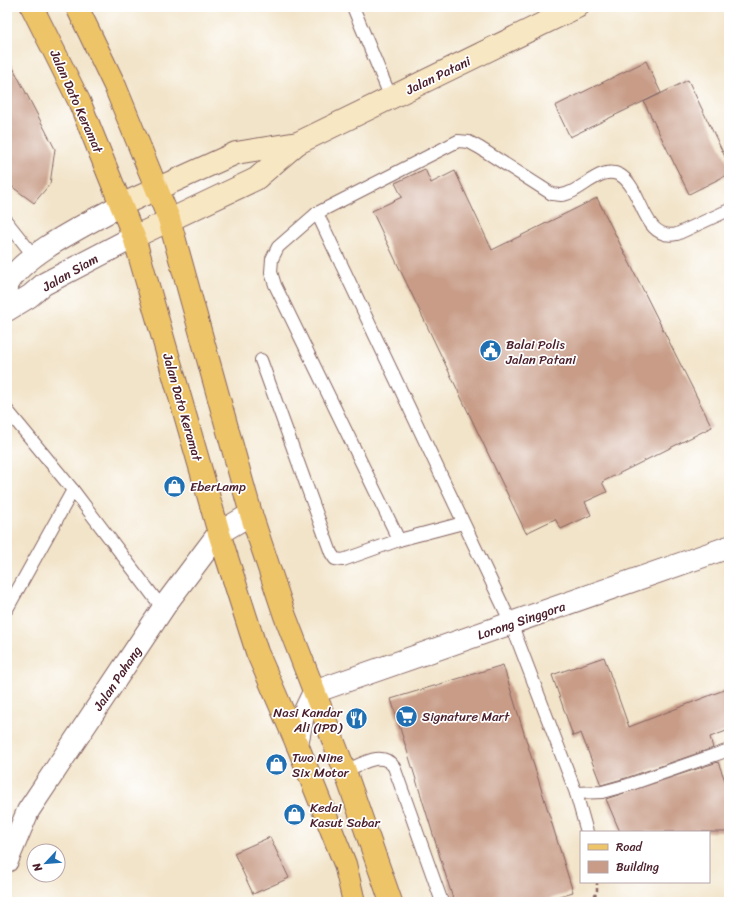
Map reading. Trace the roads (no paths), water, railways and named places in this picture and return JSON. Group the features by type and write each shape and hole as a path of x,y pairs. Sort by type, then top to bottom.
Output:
{"main road":[{"name":"Jalan Dato Keramat","path":"32,7 79,101 134,236 219,533 257,652 297,744 345,864 354,902"},
{"path":"77,7 115,86 158,188 169,219 251,514 286,616 345,771 391,902"},
{"name":"Jalan Patani","path":"134,236 256,180 298,143 577,7"},
{"name":"Jalan Patani","path":"121,205 236,153 298,143"}],"street":[{"path":"7,286 11,277 33,256 121,205"},
{"name":"Jalan Siam","path":"7,310 30,296 44,284 134,236"},
{"name":"Jalan Pahang","path":"7,861 28,811 163,609 219,533 251,514"},
{"name":"Lorong Singgora","path":"314,692 729,547"},
{"path":"297,744 303,715 314,692"}],"lane":[{"path":"353,7 391,98"},
{"path":"399,540 275,285 271,272 272,259 278,247 317,213 458,141 469,142 475,145 552,194 562,195 602,175 611,173 620,175 627,182 653,226 659,233 668,236 677,234 729,210"},
{"path":"317,213 511,623 576,793 587,831"},
{"path":"7,222 33,256"},
{"path":"261,360 331,552 336,559 343,560 399,540 463,523"},
{"path":"7,410 73,490 163,609"},
{"path":"7,609 73,490"},
{"path":"576,793 602,792 628,785 729,750"},
{"path":"345,771 376,758 383,758 390,761 394,767 442,902"}],"place":[{"name":"Balai Polis Jalan Patani","path":"490,351"},
{"name":"EberLamp","path":"174,486"},
{"name":"Signature Mart","path":"407,716"},
{"name":"Nasi Kandar Ali (IPD)","path":"357,719"},
{"name":"Two Nine Six Motor","path":"276,764"},
{"name":"Kedai Kasut Sabar","path":"294,814"}]}
